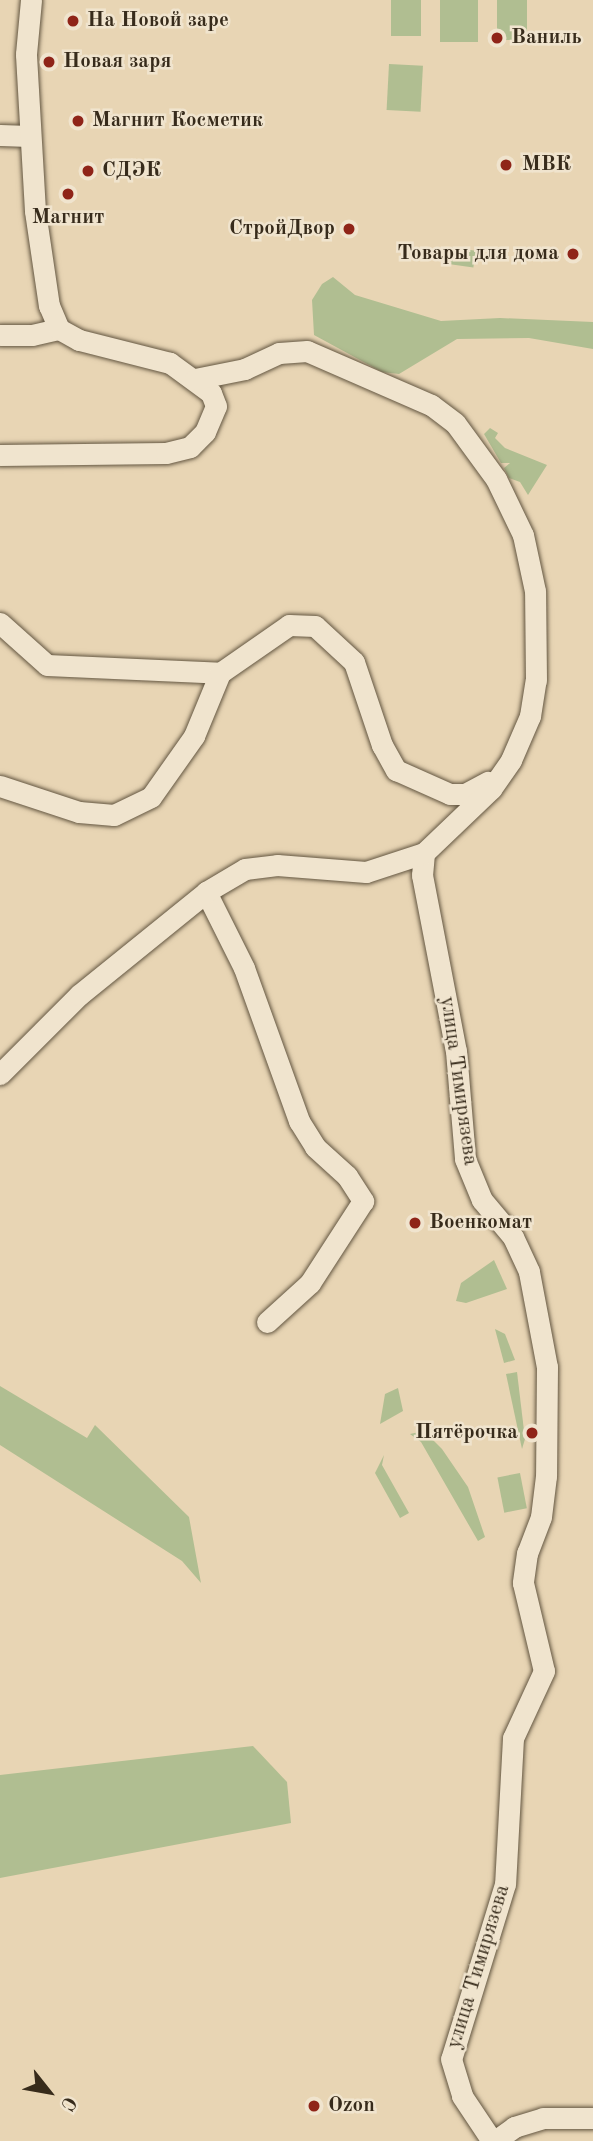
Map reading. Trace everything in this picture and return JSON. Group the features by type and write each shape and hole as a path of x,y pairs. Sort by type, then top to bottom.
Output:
{"street":[{"path":"0,455 166,453 190,447 205,432 216,406 211,393 170,363 79,340 59,328 49,306 37,226 29,136 28,27 31,0"},
{"path":"28,27 43,0"},
{"path":"0,135 29,136"},
{"path":"0,335 32,335 59,328"},
{"path":"0,1074 48,1022 206,892 245,869 277,865 366,872 391,867 424,853 491,789 511,760 530,716 536,680 535,591 520,528 476,447 431,405 307,351 279,353 245,369 195,379"},
{"path":"0,623 47,665 220,673"},
{"path":"0,786 79,812 114,815 151,797 194,736 220,673 289,625 315,626 355,662 382,745 396,770 432,789 464,794 487,783 511,760"},
{"name":"улица Тимирязева","path":"424,853 422,875 456,1051 466,1159 482,1200 513,1237 529,1272 547,1367 546,1476 541,1517 527,1553 523,1583 544,1671 513,1738 505,1884 450,2059 463,2096 493,2141 514,2127 542,2118 593,2118"},
{"path":"206,892 244,968 299,1121 315,1147 347,1176 363,1200 310,1283 267,1322"}],"green space":[{"path":"391,0 421,0 421,36 391,36"},
{"path":"440,0 478,0 478,42 440,42"},
{"path":"497,0 527,0 527,40 497,40"},
{"path":"389,64 423,66 421,112 387,110"},
{"path":"449,247 476,251 473,268 447,264"},
{"path":"333,277 355,295 441,321 500,318 593,322 593,349 529,338 457,339 399,374 382,372 314,335 312,300 322,284"},
{"path":"490,428 498,433 495,438 505,448 547,465 528,495 520,482 509,478 504,468 510,463 501,463 484,434"},
{"path":"494,1260 507,1289 466,1303 456,1301 461,1283"},
{"path":"495,1329 505,1334 515,1360 504,1363"},
{"path":"517,1372 525,1439 522,1449 506,1374"},
{"path":"0,1386 87,1438 95,1425 189,1517 201,1583 182,1561 0,1445"},
{"path":"398,1388 403,1411 380,1424 385,1394"},
{"path":"424,1431 442,1449 468,1487 485,1537 478,1541 421,1442 410,1434"},
{"path":"384,1455 382,1465 409,1513 400,1518 375,1473"},
{"path":"520,1473 527,1508 504,1513 497,1477"},
{"path":"253,1746 287,1782 291,1823 0,1878 0,1775"}],"place":[{"name":"На Новой заре","path":"73,21"},
{"name":"Ваниль","path":"497,38"},
{"name":"Новая заря","path":"49,62"},
{"name":"Магнит Косметик","path":"78,121"},
{"name":"МВК","path":"506,165"},
{"name":"СДЭК","path":"88,171"},
{"name":"Магнит","path":"68,194"},
{"name":"СтройДвор","path":"349,229"},
{"name":"Товары для дома","path":"573,254"},
{"name":"Военкомат","path":"415,1223"},
{"name":"Пятёрочка","path":"532,1433"},
{"name":"Ozon","path":"314,2106"}]}
